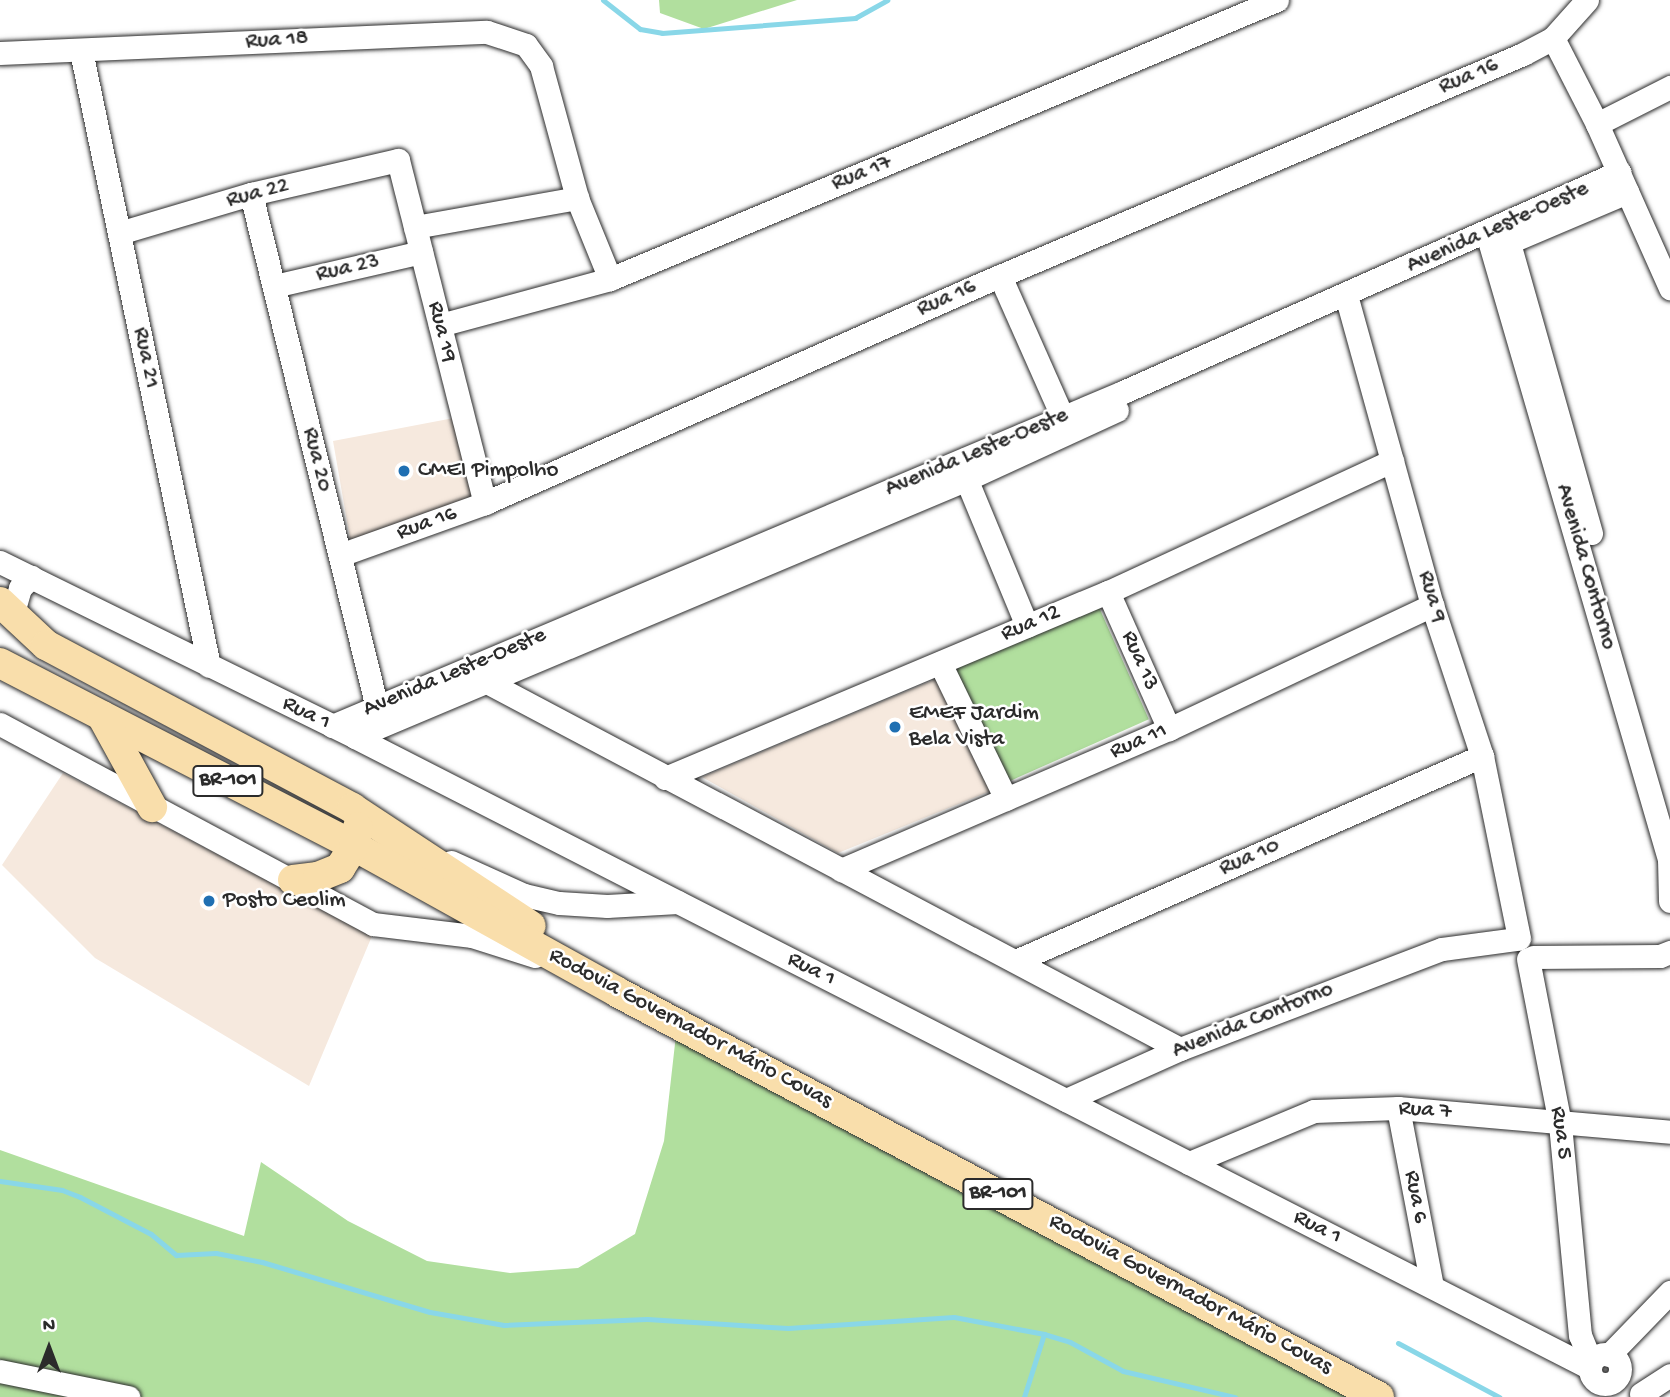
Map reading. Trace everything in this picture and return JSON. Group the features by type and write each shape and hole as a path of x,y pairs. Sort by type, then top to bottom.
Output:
{"main road":[{"path":"6,609 46,645 352,808 515,913 617,992"},
{"name":"Rodovia Governador Mário Covas","path":"0,663 354,846 617,992 1379,1397"},
{"path":"102,716 152,807"},
{"path":"293,880 318,877 340,868 354,846 359,828 352,808"}],"street":[{"name":"Rua 17","path":"440,325 610,279 1277,0"},
{"path":"1587,0 1553,38 1623,182 1664,255 1670,288"},
{"name":"Rua 18","path":"0,53 487,33 526,45 541,66 577,198"},
{"name":"Rua 16","path":"340,555 485,503 1000,276 1553,38"},
{"name":"Rua 21","path":"81,51 209,666"},
{"path":"1597,124 1670,88"},
{"name":"Rua 22","path":"119,233 251,194 398,160"},
{"name":"Rua 19","path":"398,160 485,503"},
{"name":"Avenida Leste-Oeste","path":"332,726 379,716 482,673 963,470 1623,182"},
{"name":"Rua 20","path":"251,194 379,716"},
{"path":"415,227 577,198 610,279"},
{"name":"Avenida Contorno","path":"1498,238 1670,811"},
{"name":"Avenida Contorno","path":"1498,238 1669,859 1670,901"},
{"name":"Rua 23","path":"274,286 421,252"},
{"path":"1000,276 1062,416"},
{"name":"Avenida Leste-Oeste","path":"963,470 1062,416 1349,302"},
{"name":"Rua 9","path":"1349,302 1432,605 1482,756 1525,947"},
{"name":"Rua 12","path":"665,778 1108,592 1392,461"},
{"path":"963,470 1027,626"},
{"name":"Rua 1","path":"0,562 355,737 1432,1286 1604,1363 1643,1395"},
{"path":"6,609 31,576"},
{"name":"Rua 13","path":"1108,592 1169,729"},
{"name":"Rua 11","path":"841,870 1169,729 1432,605"},
{"path":"940,663 1006,799"},
{"path":"482,673 665,778 1018,960 1180,1049"},
{"name":"Avenida Leste-Oeste","path":"355,737 379,716"},
{"path":"0,724 373,924 472,936 578,970"},
{"name":"Rua 10","path":"1018,960 1482,756"},
{"path":"399,838 524,895 607,906 678,902"},
{"name":"Avenida Contorno","path":"1066,1100 1180,1049 1442,949 1525,947 1564,955 1634,957 1670,944"},
{"name":"Rua 5","path":"1525,947 1560,1124 1580,1308 1580,1335 1604,1363"},
{"name":"Rua 7","path":"1189,1163 1314,1111 1398,1108 1670,1132"},
{"name":"Rua 6","path":"1398,1108 1432,1286"},
{"path":"1604,1363 1632,1327 1670,1293"},
{"path":"0,1371 128,1397"},
{"path":"1643,1395 1670,1376"},
{"path":"1665,1397 1670,1383"}],"shaded area":[{"name":"CMEI Pimpolho","path":"459,417 477,502 351,544 333,441"},
{"name":"EMEF Jardim Bela Vista","path":"943,676 998,788 838,853 702,777"},
{"path":"63,773 372,936 309,1086 95,958 2,865"}],"green space":[{"path":"659,0 797,0 704,29 660,13"},
{"path":"1098,605 1149,719 1005,783 955,669"},
{"path":"677,1026 1369,1397 0,1397 0,1150 244,1236 261,1162 348,1221 427,1261 510,1273 578,1268 635,1234 664,1141"}],"waterway":[{"path":"603,0 640,29 662,33 855,18 887,0"},
{"path":"0,1181 62,1190 80,1197 151,1234 176,1255 216,1253 262,1262 430,1312 504,1325 647,1319 788,1328 954,1317 1044,1334 1070,1342 1123,1371 1235,1397"},
{"path":"1024,1397 1044,1334"},
{"path":"1398,1343 1499,1397"}],"place":[{"name":"CMEI Pimpolho","path":"404,471"},
{"name":"EMEF Jardim Bela Vista","path":"895,727"},
{"name":"Posto Ceolim","path":"209,901"}]}
